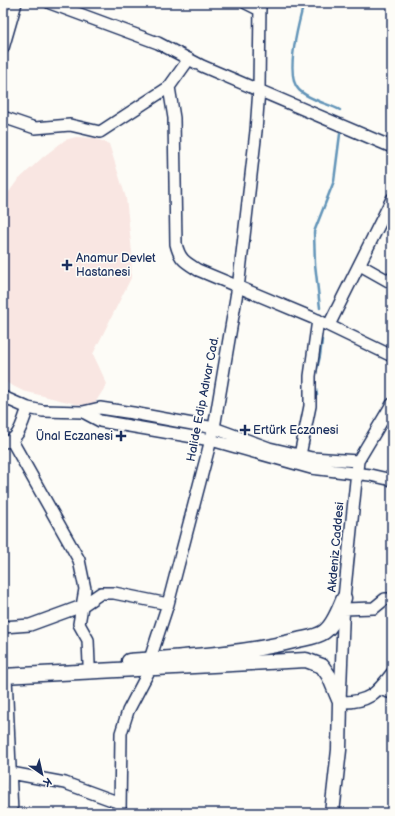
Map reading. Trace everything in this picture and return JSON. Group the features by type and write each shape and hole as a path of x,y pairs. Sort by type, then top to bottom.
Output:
{"main road":[{"path":"4,674 150,664 240,652 278,645 324,632 332,623 344,604"},
{"path":"4,674 89,664 306,660 322,666 329,676 340,702 340,750 332,813"}],"street":[{"path":"3,48 16,3"},
{"path":"50,3 158,43 202,66 392,147"},
{"path":"246,3 260,6"},
{"name":"Halide Edip Adıvar Cad.","path":"120,808 121,734 128,711 150,664 168,604 214,428 238,286 256,131 259,89 260,6"},
{"path":"3,117 35,128 70,125 100,132 168,87 189,59"},
{"path":"168,87 174,118 176,244 178,253 183,261 198,270 318,320 392,356"},
{"path":"330,326 392,199"},
{"path":"360,265 392,283"},
{"path":"300,455 310,406 310,376 318,320"},
{"path":"3,397 28,408 42,411 83,412 100,408 214,428 269,448 312,458 358,461"},
{"name":"Akdeniz Caddesi","path":"340,702 344,604 358,461 392,404"},
{"path":"28,408 17,435 7,442 79,560 85,589 79,624 88,640 89,664"},
{"path":"83,412 100,421 211,440 311,468 392,480"},
{"path":"3,627 30,625 82,606 101,593 168,604"},
{"path":"344,604 374,608 385,599 392,599"},
{"path":"340,702 353,702 370,697 379,689 392,673"},
{"path":"4,674 7,774 12,813"},
{"path":"379,689 392,693"},
{"path":"7,774 65,783 120,808"}],"shaded area":[{"name":"Anamur Devlet Hastanesi","path":"76,137 95,138 109,144 126,198 132,252 131,278 93,354 107,384 93,406 76,404 23,391 3,381 3,200 17,181 43,157 65,140"}],"waterway":[{"path":"304,3 294,48 293,73 295,83 299,90 303,93 340,110"},
{"path":"320,308 315,264 314,232 334,181 340,134"},
{"path":"316,373 322,340"},
{"path":"315,384 317,395"}],"place":[{"name":"Anamur Devlet Hastanesi","path":"67,265"},
{"name":"Ertürk Eczanesi","path":"245,430"},
{"name":"Ünal Eczanesi","path":"121,436"}]}
